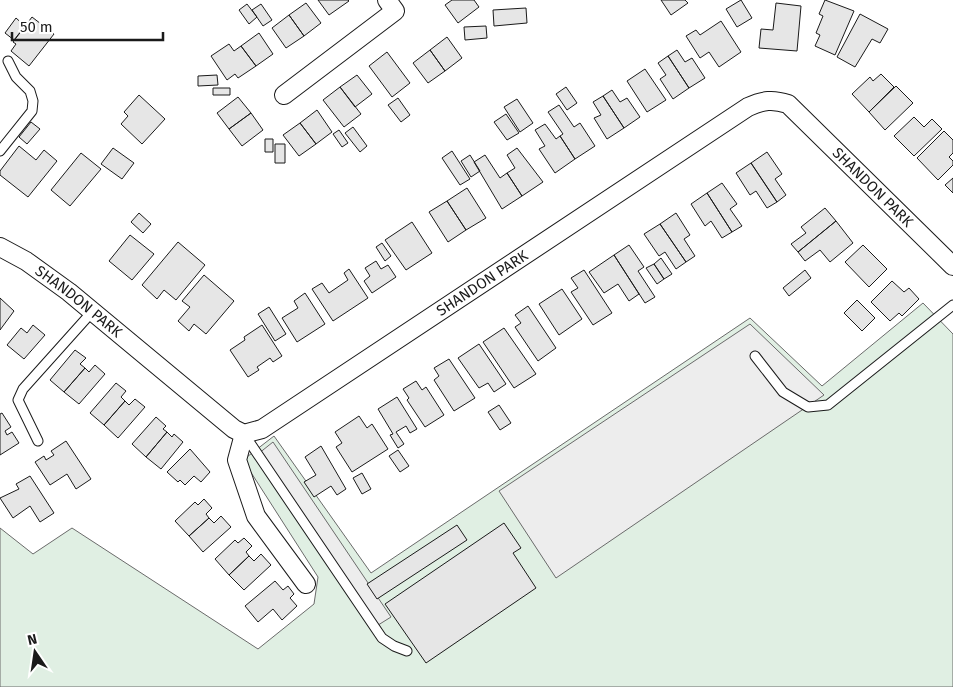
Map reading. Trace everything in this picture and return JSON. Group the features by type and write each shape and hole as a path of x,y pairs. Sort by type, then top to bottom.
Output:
{"street":[{"path":"284,95 396,11 387,0"},
{"name":"SHANDON PARK","path":"0,246 26,261 92,312 234,429 244,434 262,430 748,107 762,101 776,100 788,104 953,266"},
{"path":"244,434 237,460 256,516 306,584"}],"lane":[{"path":"0,151 32,111 33,101 30,91 16,77 8,61"},
{"path":"755,356 783,392 808,406 828,405 953,306"},
{"path":"38,441 18,400 23,389 92,312"},
{"path":"244,434 382,638 394,646 407,651"}],"green space":[{"path":"923,303 953,334 953,687 0,687 0,528 33,554 72,528 258,649 314,604 318,577 243,460 274,436 371,573 750,318 822,386"}],"shaded area":[{"path":"750,324 824,395 556,578 499,491"},
{"path":"273,442 391,617 375,627 258,454"}],"building":[{"path":"318,0 348,0 349,1 329,15"},
{"path":"452,0 474,0 479,7 458,23 445,5"},
{"path":"661,0 685,0 688,3 671,15"},
{"path":"741,0 752,18 737,27 726,9"},
{"path":"825,0 854,11 835,55 815,46 820,35 816,33 823,16 819,14"},
{"path":"306,3 321,23 304,36 289,15"},
{"path":"776,3 801,6 797,51 759,48 761,29 773,30"},
{"path":"247,4 257,17 249,24 239,10"},
{"path":"261,4 272,20 263,26 252,10"},
{"path":"526,8 527,23 494,26 493,10"},
{"path":"860,14 888,29 880,43 872,39 855,67 837,57"},
{"path":"289,15 304,36 286,48 272,28"},
{"path":"32,17 54,34 29,66 11,51 16,44 13,42"},
{"path":"16,18 25,26 14,40 5,33"},
{"path":"721,21 741,52 719,67 709,52 700,58 686,36 696,30 700,35"},
{"path":"486,26 487,38 465,40 464,27"},
{"path":"259,33 273,54 256,66 241,46"},
{"path":"447,37 462,58 445,71 430,50"},
{"path":"229,44 234,51 241,46 256,66 238,78 235,74 227,80 211,56"},
{"path":"430,50 445,71 428,83 413,63"},
{"path":"677,50 685,62 692,58 705,78 689,88 668,56"},
{"path":"387,52 410,83 392,97 369,66"},
{"path":"668,56 689,88 673,99 660,79 666,75 658,63"},
{"path":"645,69 666,100 647,112 627,81"},
{"path":"881,74 894,87 869,112 852,94 870,77 873,81"},
{"path":"217,75 218,85 198,86 198,76"},
{"path":"357,75 372,94 355,107 340,87"},
{"path":"896,86 913,103 885,130 869,112"},
{"path":"340,87 361,114 344,127 323,100"},
{"path":"566,87 577,103 567,110 556,94"},
{"path":"213,88 230,88 230,95 213,95"},
{"path":"612,90 620,102 627,98 640,117 624,128 603,96"},
{"path":"139,95 165,119 142,144 121,124 128,116 124,112"},
{"path":"603,96 624,128 607,139 594,118 601,115 593,102"},
{"path":"238,97 251,113 229,129 217,113"},
{"path":"398,98 410,115 401,122 388,105"},
{"path":"517,99 533,123 520,132 504,107"},
{"path":"559,105 574,127 580,123 595,146 575,159 560,136 563,134 548,112"},
{"path":"317,110 332,132 316,144 300,123"},
{"path":"251,113 263,130 242,146 229,129"},
{"path":"506,114 519,133 507,140 494,122"},
{"path":"914,117 924,127 932,119 942,129 914,156 894,136"},
{"path":"31,122 40,129 27,144 19,137"},
{"path":"300,123 316,144 299,156 283,135"},
{"path":"545,124 556,139 560,136 575,159 555,173 539,149 545,146 535,130"},
{"path":"353,127 367,146 360,152 345,133"},
{"path":"339,130 348,143 342,147 333,134"},
{"path":"944,131 953,140 953,153 949,157 953,161 953,165 938,180 917,158"},
{"path":"265,139 273,139 273,152 265,152"},
{"path":"275,144 285,144 285,163 275,163"},
{"path":"19,146 36,160 44,150 57,161 28,197 0,175 0,171"},
{"path":"113,148 134,163 122,179 101,164"},
{"path":"517,148 543,182 522,196 507,173 515,168 507,155"},
{"path":"452,151 470,179 460,185 442,158"},
{"path":"767,152 782,174 775,179 786,195 777,202 751,163"},
{"path":"81,153 101,169 70,206 51,190"},
{"path":"470,155 480,171 471,177 461,161"},
{"path":"485,155 500,178 507,173 522,196 502,209 474,162"},
{"path":"751,163 777,202 767,208 756,191 750,195 736,173"},
{"path":"953,178 953,193 945,185"},
{"path":"722,183 737,204 730,209 742,226 732,232 707,193"},
{"path":"467,188 486,218 466,230 447,201"},
{"path":"707,193 732,232 722,238 711,221 705,226 691,204"},
{"path":"447,201 466,230 448,242 429,212"},
{"path":"825,208 836,221 798,252 791,244 806,233 801,227"},
{"path":"139,213 151,224 143,233 131,222"},
{"path":"676,213 690,235 684,239 695,256 686,262 660,224"},
{"path":"836,221 853,243 830,262 820,250 805,261 798,252"},
{"path":"412,222 432,253 406,270 385,240"},
{"path":"660,224 686,262 676,269 665,252 659,256 644,234"},
{"path":"130,235 154,254 132,280 109,261"},
{"path":"178,242 205,265 176,300 164,290 157,299 142,285"},
{"path":"382,243 391,256 385,261 376,247"},
{"path":"629,245 644,267 638,271 655,297 645,303 614,255"},
{"path":"863,245 887,269 869,287 845,262"},
{"path":"614,255 639,294 629,301 618,284 604,293 589,272"},
{"path":"661,258 672,274 664,279 654,264"},
{"path":"376,261 381,269 388,265 396,277 372,293 364,281 370,276 365,268"},
{"path":"654,264 664,279 657,284 646,268"},
{"path":"349,269 368,298 333,321 312,289 322,283 329,293 348,280 344,273"},
{"path":"584,270 612,313 593,325 571,292 578,288 571,278"},
{"path":"805,270 811,278 789,296 783,288"},
{"path":"204,275 234,301 206,334 194,324 189,331 178,321 190,307 182,301"},
{"path":"892,281 904,292 909,288 919,299 902,316 899,313 890,321 871,302"},
{"path":"562,289 582,319 559,335 539,304"},
{"path":"305,293 325,324 297,342 282,318 298,308 294,301"},
{"path":"0,298 14,311 0,330"},
{"path":"857,300 875,318 862,331 844,313"},
{"path":"528,306 556,348 538,361 515,327 521,323 515,315"},
{"path":"269,307 286,334 275,341 258,314"},
{"path":"33,325 45,335 24,359 7,345 21,328 27,333"},
{"path":"262,325 282,356 273,362 270,358 257,367 259,370 248,377 230,350 245,340 244,337"},
{"path":"504,328 536,374 514,388 483,342"},
{"path":"479,344 506,384 494,392 488,383 479,388 458,358"},
{"path":"75,350 86,358 80,364 85,368 64,392 50,380"},
{"path":"449,359 475,398 454,411 434,380 439,376 434,368"},
{"path":"95,365 105,374 79,404 64,392 85,368 89,372"},
{"path":"416,381 422,390 426,387 444,415 425,427 407,400 409,398 403,389"},
{"path":"116,383 126,391 121,397 125,401 104,425 90,413"},
{"path":"397,397 417,429 410,433 406,426 396,432 404,444 398,448 390,435 393,434 378,409"},
{"path":"135,399 145,407 118,438 104,425 125,401 129,405"},
{"path":"499,405 511,423 500,430 488,412"},
{"path":"2,413 11,427 5,431 7,435 12,432 19,443 0,455 0,414"},
{"path":"359,416 367,428 372,424 388,449 352,472 336,447 342,443 335,432"},
{"path":"156,417 166,426 163,429 167,432 146,457 132,444"},
{"path":"167,432 172,437 174,434 183,442 161,469 146,457"},
{"path":"66,441 91,479 76,489 67,474 50,485 35,462 44,456 46,460 54,455 51,451"},
{"path":"321,446 346,489 337,495 331,486 314,497 304,482 316,475 305,457"},
{"path":"190,449 210,472 201,482 194,476 185,485 180,480 178,482 167,472"},
{"path":"398,450 409,466 400,472 389,456"},
{"path":"362,473 371,489 362,494 353,478"},
{"path":"30,476 54,513 40,522 30,506 13,518 0,498 19,489 16,484"},
{"path":"204,499 212,508 206,514 209,518 189,536 175,521 195,502 198,505"},
{"path":"221,516 231,527 203,552 189,536 209,518 214,523"},
{"path":"504,523 521,548 513,553 536,588 426,663 385,604"},
{"path":"457,525 467,540 377,599 367,584"},
{"path":"244,538 252,546 246,552 249,556 229,575 215,559 235,540 238,543"},
{"path":"261,554 271,565 244,590 229,575 249,556 254,561"},
{"path":"275,581 283,590 288,586 294,594 290,598 297,606 282,620 273,609 258,622 245,606"}]}
